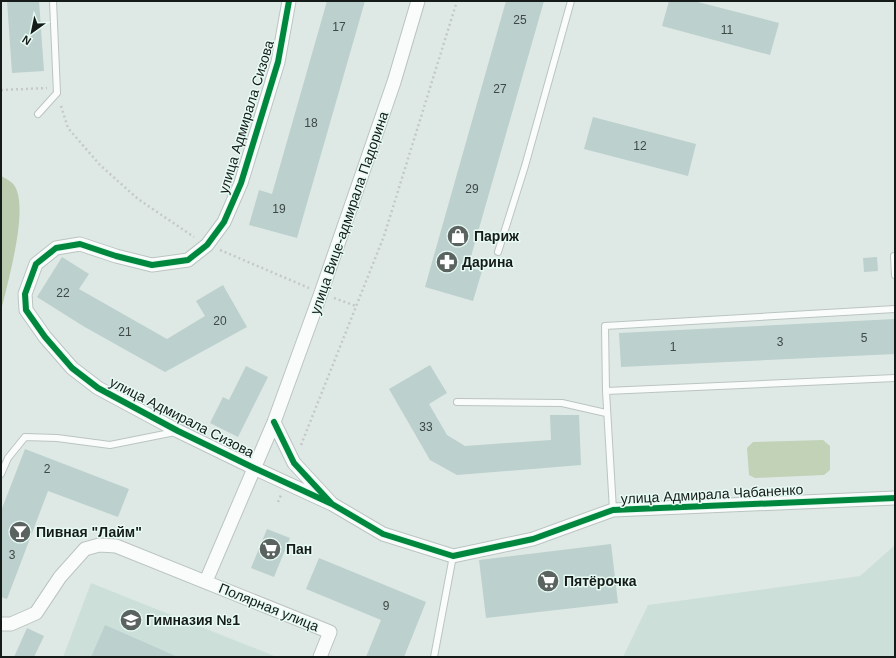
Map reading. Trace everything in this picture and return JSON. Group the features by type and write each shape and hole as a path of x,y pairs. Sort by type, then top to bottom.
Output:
{"street":[{"name":"улица Адмирала Сизова","path":"254,468 178,431 98,388 72,368 45,337 26,310 25,294 36,264 56,248 80,244 116,256 152,265 188,260 207,245 224,222 241,184 278,62 289,1"},
{"name":"улица Вице-адмирала Падорина","path":"274,422 322,293 394,82 418,1"},
{"name":"улица Адмирала Чабаненко","path":"274,422 294,463 332,504"},
{"name":"Полярная улица","path":"206,581 274,422"},
{"name":"улица Адмирала Чабаненко","path":"254,468 332,504 383,534 453,556 533,539 613,510 895,498"},
{"name":"Полярная улица","path":"1,624 11,624 36,613 60,577 84,549 99,545 116,546 330,632 320,657"}],"lane":[{"path":"38,114 57,94 53,1"},
{"path":"498,252 525,166 571,1"},
{"path":"894,256 895,275"},
{"name":"улица Адмирала Чабаненко","path":"613,510 606,413 605,326 895,310"},
{"path":"606,391 895,378"},
{"path":"457,402 562,403 606,413"},
{"path":"1,474 8,458 25,437 57,438 110,445 178,431"},
{"path":"434,657 453,556"}],"path":[{"path":"294,463 384,236 457,1"},
{"path":"1,90 47,88 57,94 68,128 100,166 138,199 207,245 356,306"},
{"path":"278,502 286,482"}],"shaded area":[{"path":"895,545 895,657 623,657 648,605 860,576"},
{"name":"Гимназия №1","path":"91,583 277,657 63,657"}],"green space":[{"path":"1,176 14,185 18,196 20,210 16,246 1,311"},
{"path":"823,440 830,446 830,470 824,475 755,478 749,475 747,448 753,442"}],"building":[{"path":"7,1 39,1 44,71 12,73"},
{"path":"327,1 365,1 297,238 249,225 259,190 272,194"},
{"path":"506,1 544,1 468,267 482,271 473,301 425,287"},
{"path":"669,1 694,1 779,23 770,55 662,26"},
{"path":"593,117 696,144 688,176 584,149"},
{"path":"62,257 89,274 79,289 167,339 205,316 196,301 223,285 247,327 165,372 83,326 37,297"},
{"path":"877,257 878,271 864,272 863,258"},
{"path":"895,319 895,354 621,367 619,333"},
{"path":"430,365 447,393 429,404 447,435 465,446 551,440 550,415 579,415 581,465 457,475 430,460 389,389"},
{"path":"246,366 268,377 238,437 210,423 223,397 229,400"},
{"path":"25,449 129,489 118,517 48,491 7,599 1,597 1,511"},
{"path":"267,529 290,538 274,577 251,568"},
{"name":"Пятёрочка","path":"611,544 618,603 486,618 479,560"},
{"path":"319,558 426,602 404,657 366,657 381,620 306,589"},
{"path":"105,625 178,657 91,657"},
{"path":"27,628 44,636 34,657 14,657"}],"cycle path":[{"path":"289,1 278,62 241,183 224,222 207,245 188,260 152,265 116,256 80,244 56,248 36,264 25,294 26,310 45,337 72,368 98,388 178,431 332,504"},
{"path":"274,422 294,463 332,504 383,534 453,556 533,539 613,510 895,498"}],"place":[{"name":"Париж","path":"458,236"},
{"name":"Дарина","path":"447,262"},
{"name":"Пивная \"Лайм\"","path":"20,532"},
{"name":"Пан","path":"270,549"},
{"name":"Пятёрочка","path":"548,581"},
{"name":"Гимназия №1","path":"131,620"}]}
